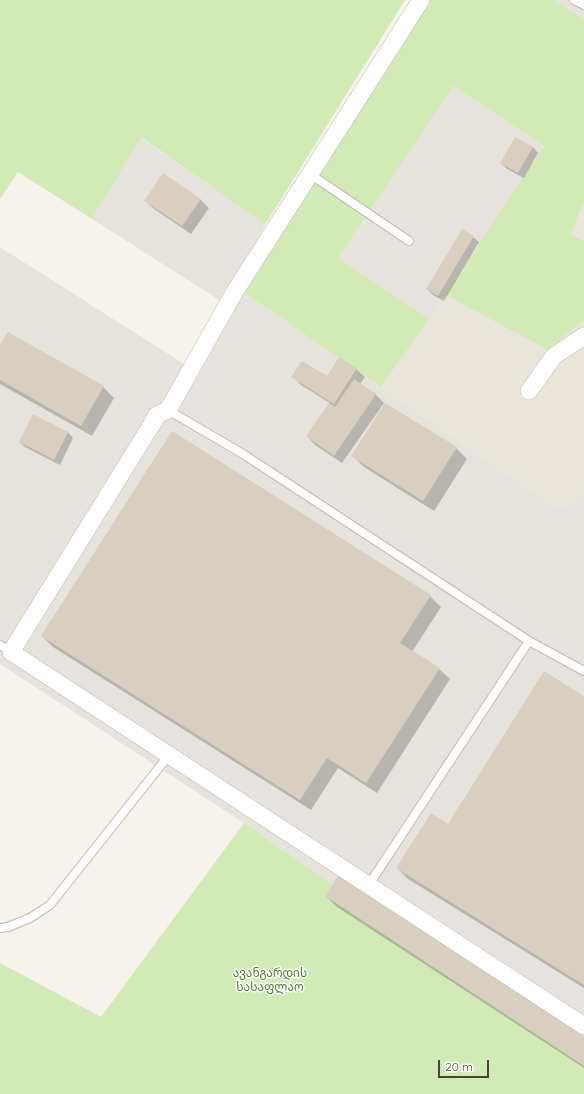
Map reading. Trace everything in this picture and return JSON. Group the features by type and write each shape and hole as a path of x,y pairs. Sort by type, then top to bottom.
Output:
{"street":[{"path":"421,0 234,293 168,410 157,415 6,648 584,1026"},
{"path":"529,391 554,356 584,336"}],"lane":[{"path":"574,0 584,6"},
{"path":"310,174 409,241"},
{"path":"168,410 243,454 529,641 584,671"},
{"path":"368,886 529,641"},
{"path":"0,928 8,927 30,918 50,904 169,755"}],"shaded area":[{"path":"553,0 584,0 584,19"},
{"path":"453,86 544,146 429,319 338,258"},
{"path":"140,137 265,225 224,303 92,219"},
{"path":"584,201 584,241 571,234"},
{"path":"0,247 200,373 243,292 558,509 584,494 584,1059 244,823 0,664"},
{"path":"445,295 548,350 584,320 584,494 558,509 381,387"}],"green space":[{"path":"0,0 405,0 265,225 141,137 92,219 18,172 0,199"},
{"path":"428,0 553,0 584,19 584,201 571,234 584,241 584,320 548,350 445,295 544,146 453,86 338,258 429,319 381,387 243,292"},
{"name":"ავანგარდის სასაფლაო","path":"244,823 584,1059 584,1094 0,1094 0,963 101,1017"}],"building":[{"path":"515,137 533,147 518,173 500,163"},
{"path":"163,173 201,199 182,226 144,201"},
{"path":"462,229 474,236 438,296 426,289"},
{"path":"8,332 104,386 81,426 0,380 0,345"},
{"path":"339,357 357,368 334,404 291,377 302,361 327,376"},
{"path":"354,379 376,394 334,456 306,436 329,403 335,407"},
{"path":"385,403 457,447 423,501 351,456"},
{"path":"33,414 68,432 54,460 19,442"},
{"path":"172,431 431,595 400,643 440,668 366,783 327,758 300,800 41,636"},
{"path":"544,671 584,696 584,985 396,868 431,813 448,824"},
{"path":"338,876 584,1036 584,1066 325,896"}]}
